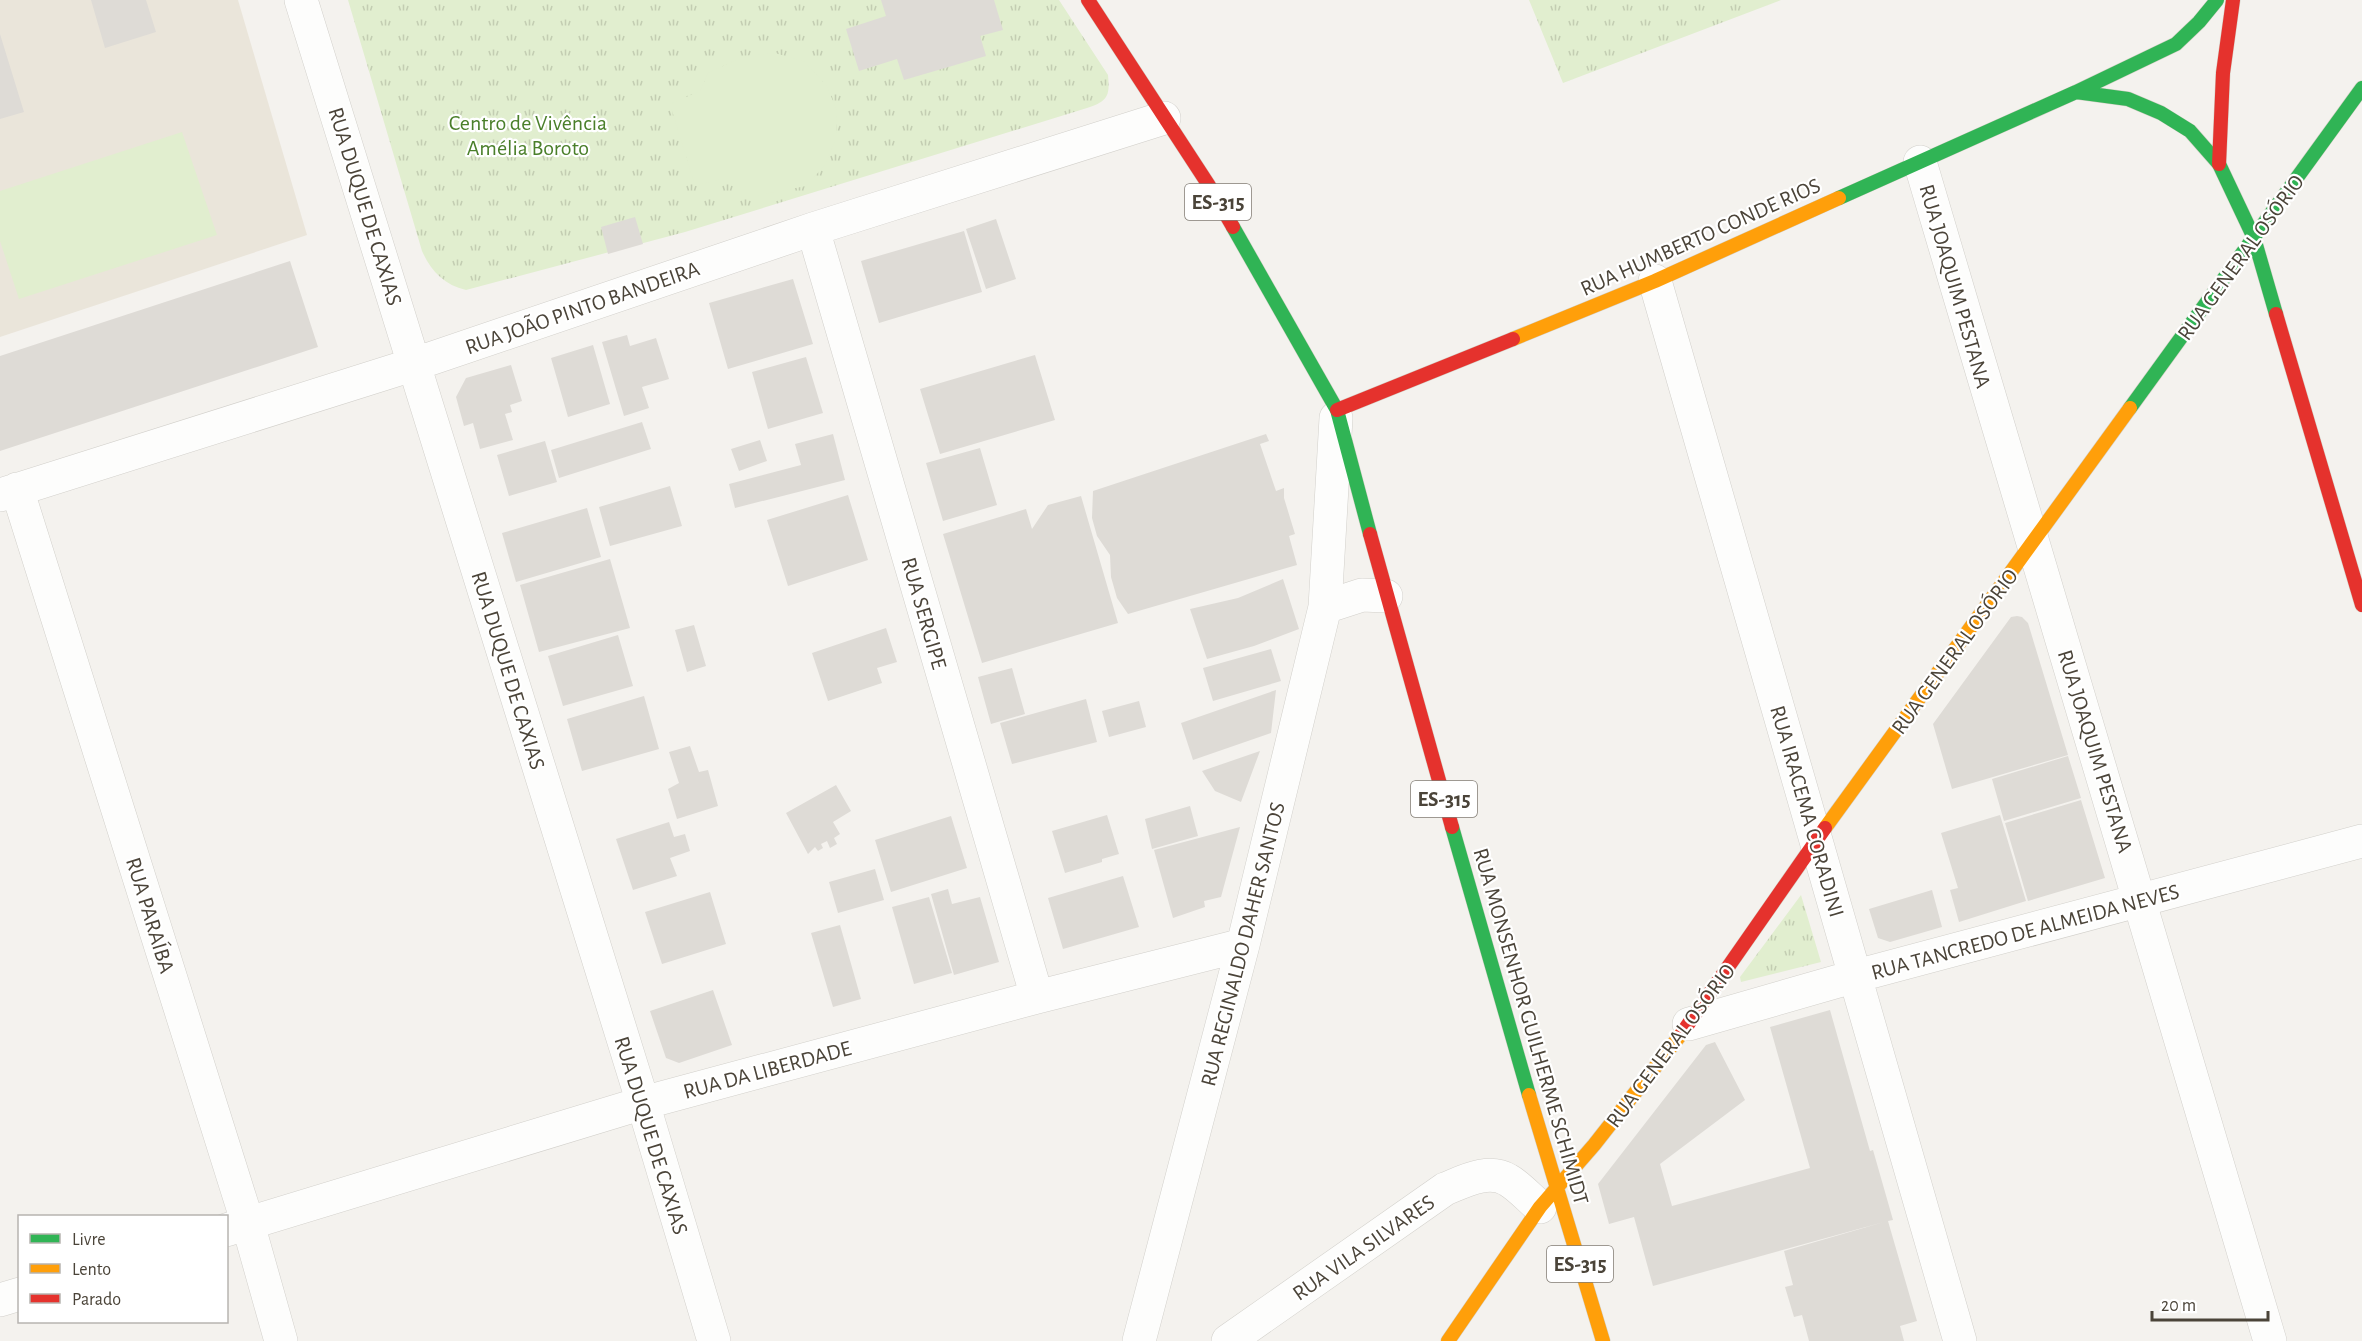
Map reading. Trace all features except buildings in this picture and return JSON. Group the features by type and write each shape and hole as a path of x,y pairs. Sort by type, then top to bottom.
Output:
{"main road":[{"name":"ES-315","path":"1088,0 1208,184 1337,410"},
{"name":"RUA HUMBERTO CONDE RIOS","path":"1337,410 1655,281 2076,92 2176,44 2199,22 2217,0"},
{"path":"2219,164 2223,74 2233,0"},
{"name":"RUA GENERAL OSÓRIO","path":"1448,1341 1548,1197 1594,1145 1689,1024 1816,840 2362,88"},
{"path":"2076,92 2128,99 2161,113 2190,131 2219,164 2254,237 2362,605"},
{"name":"RUA MONSENHOR GUILHERME SCHIMIDT","path":"1337,410 1548,1197 1604,1341"}],"street":[{"name":"RUA DUQUE DE CAXIAS","path":"302,0 643,1103 714,1341"},
{"name":"RUA JOÃO PINTO BANDEIRA","path":"9,492 415,364 813,229 1164,118"},
{"name":"RUA JOAQUIM PESTANA","path":"1920,162 2032,544 2141,900 2270,1341"},
{"name":"RUA SERGIPE","path":"813,229 1037,997"},
{"name":"RUA IRACEMA CORADINI","path":"1655,281 1960,1341"},
{"name":"RUA REGINALDO DAHER SANTOS","path":"1139,1341 1243,945 1325,607 1337,410"},
{"name":"RUA PARAÍBA","path":"9,492 237,1227 281,1341"},
{"path":"1325,607 1362,595 1386,596"},
{"name":"RUA TANCREDO DE ALMEIDA NEVES","path":"1689,1024 1856,976 2362,841"},
{"name":"RUA DA LIBERDADE","path":"237,1227 643,1103 1037,997 1243,945"},
{"name":"RUA VILA SILVARES","path":"1227,1341 1445,1189 1477,1177 1491,1176 1507,1179 1548,1197"},
{"path":"0,1300 18,1295"}],"shaded area":[{"path":"0,0 238,0 307,235 0,337"}],"green space":[{"name":"Centro de Vivência Amélia Boroto","path":"348,0 1059,0 1108,75 1109,88 1103,100 1087,108 685,232 466,290 451,285 439,276 422,251"},
{"path":"1529,0 1781,0 1563,83"},
{"path":"775,53 805,62 826,85 837,110 836,139 825,165 806,186 754,196 720,179 695,186 670,104 700,91 708,73 744,56"},
{"path":"182,132 217,235 19,299 0,241 0,191"},
{"path":"1801,895 1821,962 1741,982 1740,977"}],"traffic: fast":[{"path":"2076,92 2176,44 2199,22 2217,0"},
{"path":"2130,408 2362,88"},
{"path":"1839,198 2076,92 2128,99 2161,113 2190,131 2219,164 2254,238 2276,314"},
{"path":"1233,227 1337,410 1370,534"},
{"path":"1452,827 1529,1095"}],"traffic: slow":[{"path":"1513,339 1655,281 1839,198"},
{"path":"1825,828 2130,408"},
{"path":"1448,1341 1540,1207 1594,1145 1682,1033"},
{"path":"1529,1095 1603,1341"}],"traffic: jam":[{"path":"1088,0 1208,184 1233,227"},
{"path":"2219,164 2223,73 2233,0"},
{"path":"2276,314 2362,605"},
{"path":"1337,410 1513,339"},
{"path":"1370,534 1452,827"},
{"path":"1682,1033 1825,828"}]}
